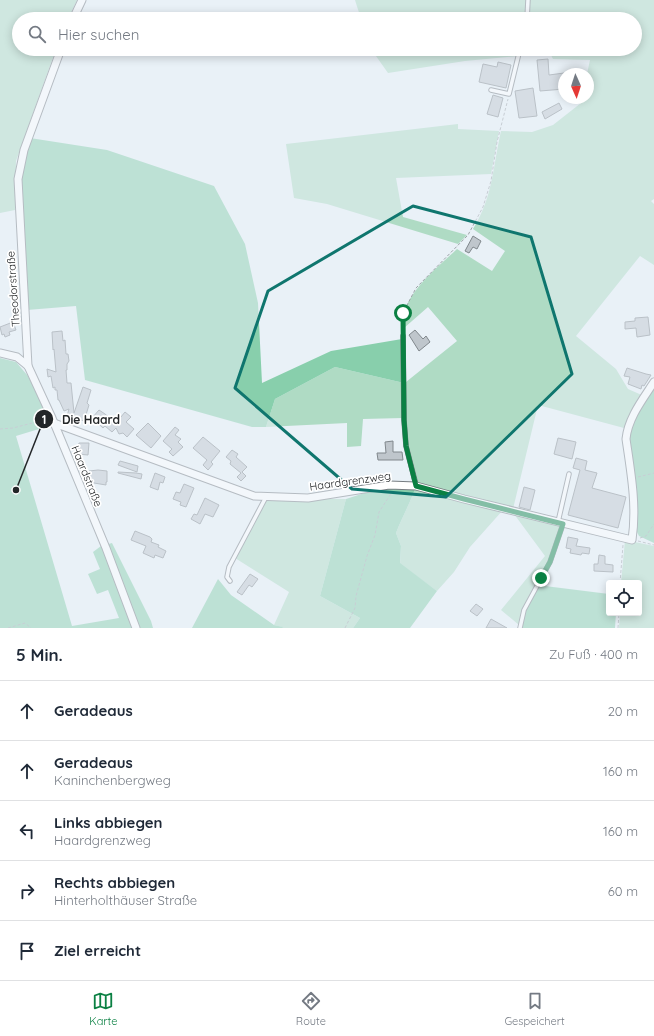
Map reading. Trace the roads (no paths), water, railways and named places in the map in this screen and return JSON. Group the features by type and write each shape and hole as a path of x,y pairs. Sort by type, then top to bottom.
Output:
{"street":[{"path":"76,12 82,0"},
{"name":"Theodorstraße","path":"28,366 18,179 24,150 58,56"},
{"path":"1,351 17,357 28,366"},
{"name":"Haardstraße","path":"28,366 53,420 106,548 136,628"},
{"name":"Haardgrenzweg","path":"53,420 254,496 308,498 389,484 416,486 628,539 634,524 634,510 626,431 631,419 654,382"}],"lane":[{"path":"527,12 528,0"},
{"path":"492,90 509,94 518,56"},
{"path":"403,336 404,420 406,446 416,486"},
{"path":"520,628 524,610 550,562 560,523 569,474"},
{"path":"230,581 227,577 229,567 266,496"}],"place":[{"name":"Die Haard","path":"16,490"}]}
